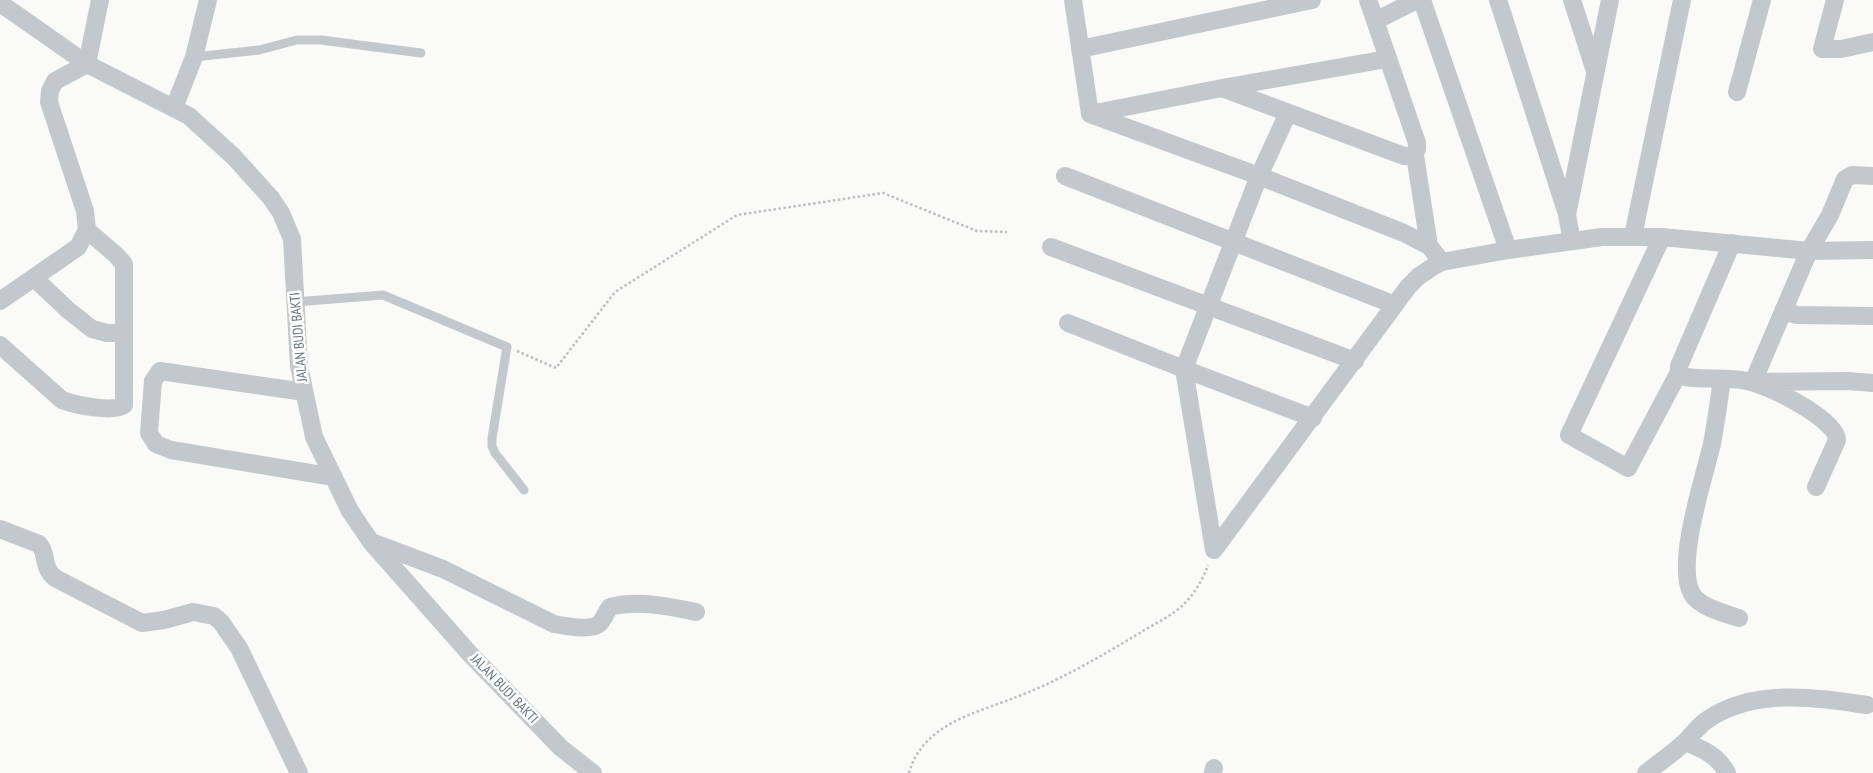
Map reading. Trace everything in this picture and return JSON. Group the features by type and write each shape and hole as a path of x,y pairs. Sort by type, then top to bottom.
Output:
{"street":[{"path":"0,345 62,400 72,404 120,408 124,405 126,396 124,264 88,230 85,211 49,102 50,91 55,81 87,64 100,0"},
{"path":"174,108 194,57 208,0"},
{"path":"1073,0 1090,114"},
{"path":"1080,50 1312,0"},
{"path":"1368,0 1417,143 1415,155 1429,246"},
{"path":"1422,0 1508,250"},
{"path":"1498,0 1567,215 1572,241"},
{"path":"1572,0 1596,72"},
{"path":"1567,215 1610,0"},
{"path":"1633,236 1682,0"},
{"path":"1737,92 1762,0"},
{"path":"1836,0 1822,50 1841,49 1873,42"},
{"name":"JALAN BUDI BAKTI","path":"0,3 87,64 189,116 234,157 271,198 281,213 292,239 299,366 314,437 350,511 371,542 476,661 561,748 593,773"},
{"path":"1375,21 1406,3"},
{"path":"1090,114 1222,88 1387,59"},
{"path":"1222,88 1404,156 1411,157 1415,155"},
{"path":"1214,550 1184,369 1259,176 1288,113"},
{"path":"1090,114 1259,176 1404,233 1429,246 1442,262"},
{"path":"1753,382 1809,251 1830,215 1845,179 1852,175 1873,176"},
{"path":"1065,176 1395,305"},
{"path":"0,301 78,247 88,230"},
{"path":"1214,550 1395,305 1419,276 1442,262 1572,241 1633,236 1809,251 1873,250"},
{"path":"1662,237 1569,435 1628,468 1679,372"},
{"path":"1732,244 1678,366 1679,372 1685,378 1753,382 1848,380 1873,383"},
{"path":"1051,246 1355,361"},
{"path":"34,278 68,310 92,329 107,334 124,333"},
{"path":"1783,312 1873,316"},
{"path":"1068,323 1312,418"},
{"path":"304,392 160,371 153,381 149,433 156,444 171,450 334,477"},
{"path":"1722,379 1714,432 1694,514 1688,550 1688,577 1689,587 1697,600 1717,610 1740,618"},
{"path":"1753,382 1773,389 1819,417 1836,433 1836,442 1816,487"},
{"path":"0,529 39,544 43,551 46,568 54,578 142,623 164,620 193,612 214,616 221,622 238,648 299,773"},
{"path":"371,542 444,569 554,624 566,627 593,628 610,607 625,604 659,606 696,612"},
{"path":"1646,773 1685,742 1704,721 1734,705 1794,697 1867,705"},
{"path":"1685,742 1712,754 1719,760 1726,773"}],"lane":[{"path":"194,57 259,50 297,40 322,40 421,52"},
{"path":"295,302 383,296 507,347 492,446 495,453 524,490"}],"path":[{"path":"507,347 556,368 616,292 737,215 882,193 977,231 1007,232"},
{"path":"909,773 917,754 927,740 953,721 1058,679 1106,654 1184,605 1205,574 1214,550"}]}
